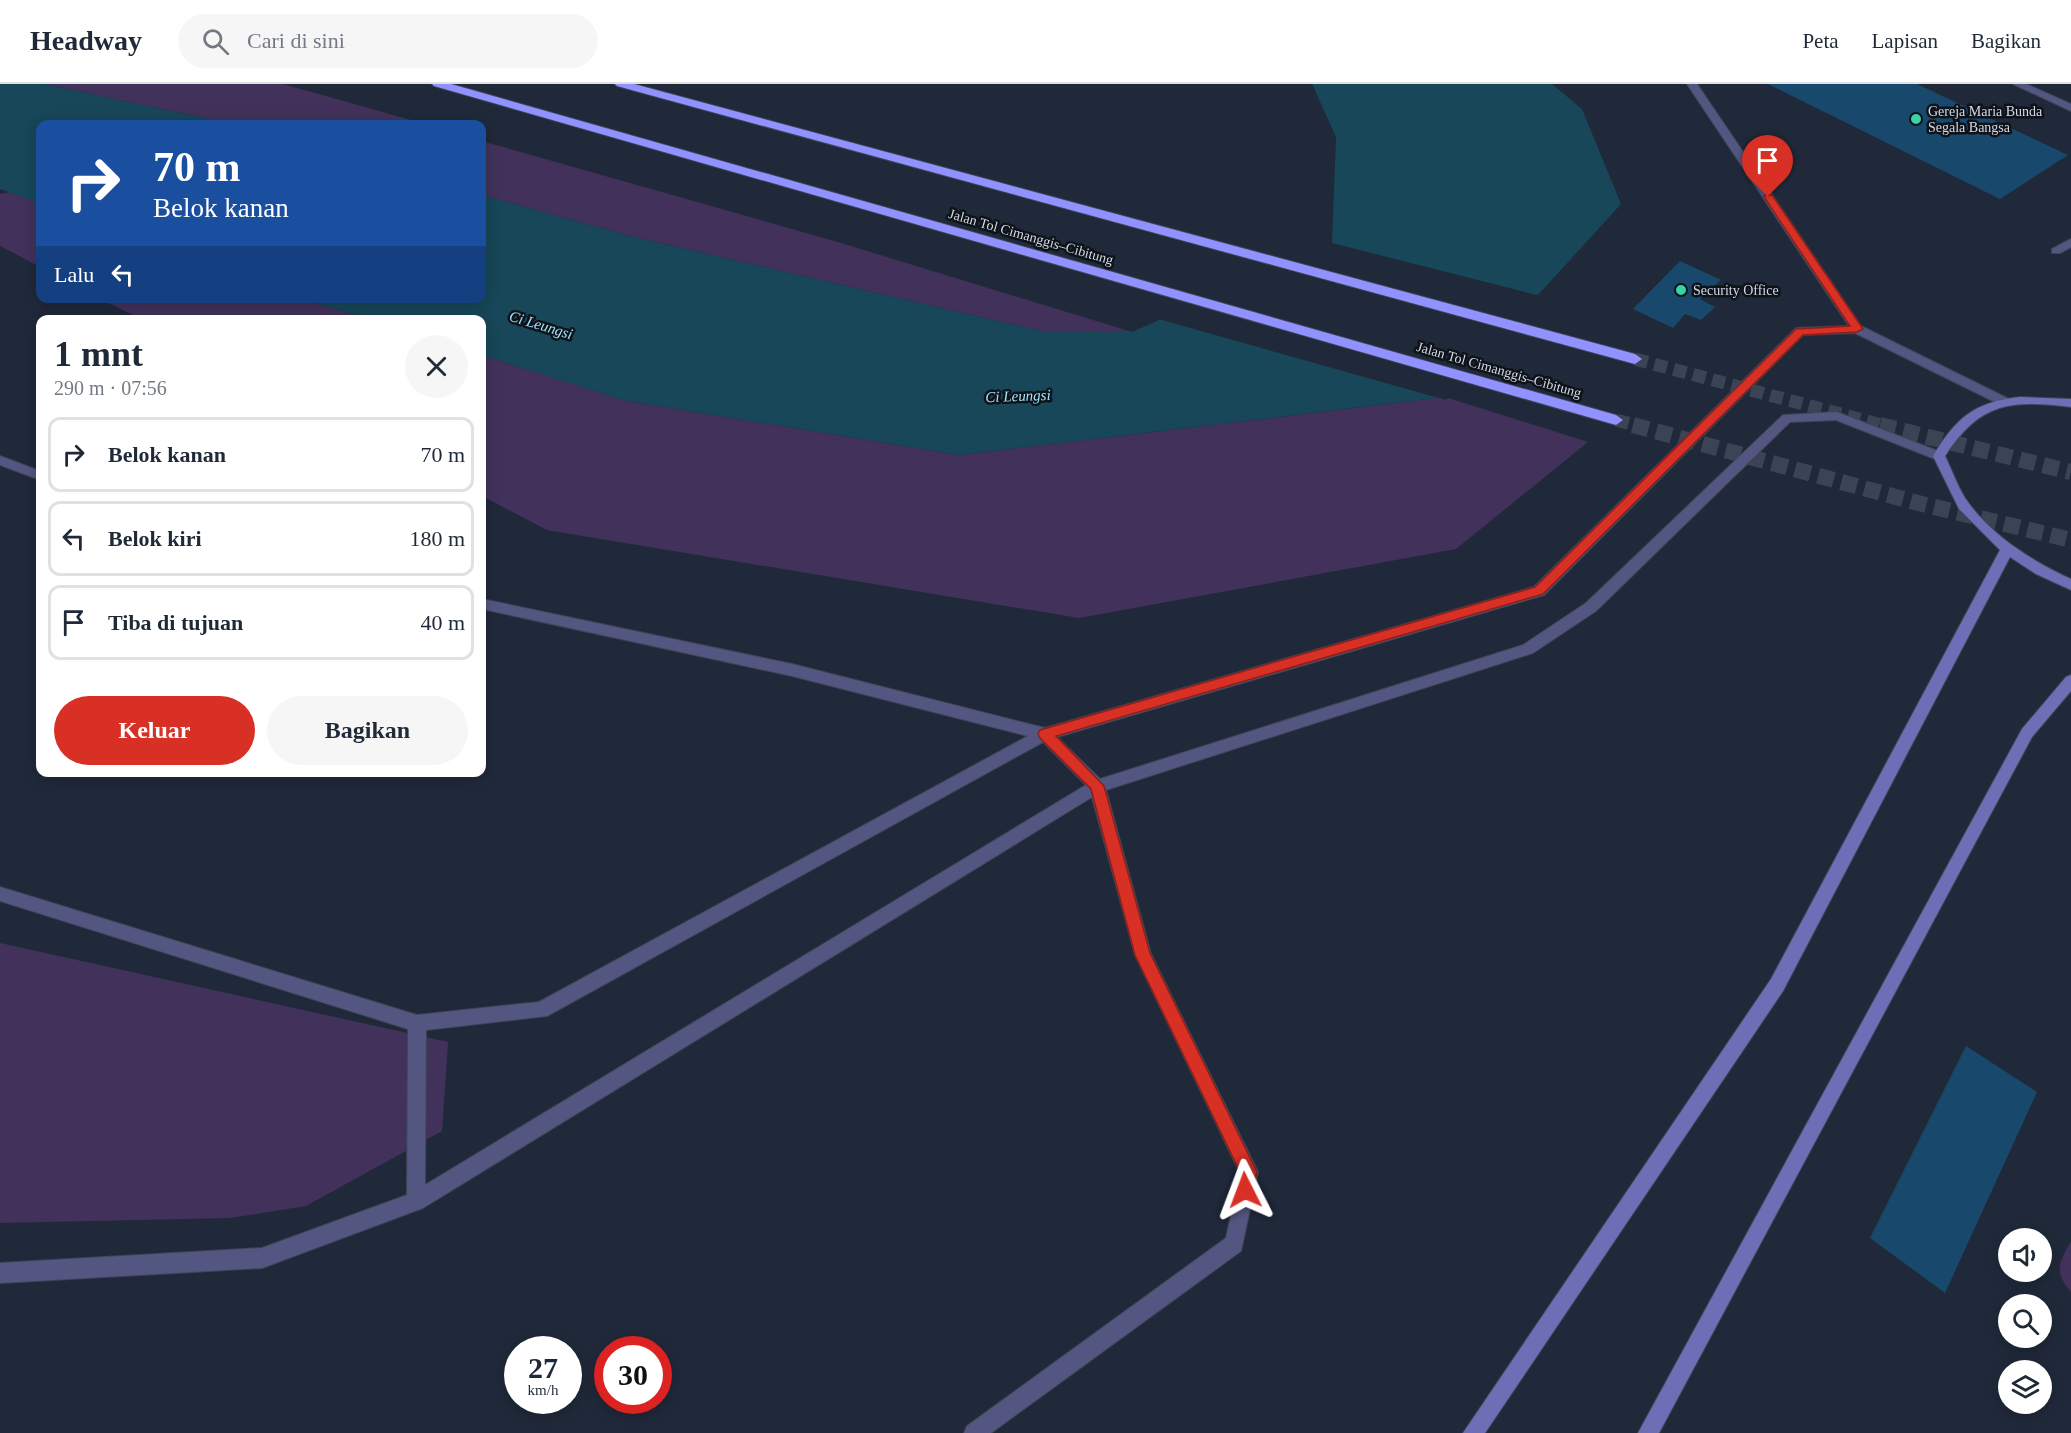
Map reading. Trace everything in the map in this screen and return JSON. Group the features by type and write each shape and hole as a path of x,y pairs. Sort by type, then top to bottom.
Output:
{"highway":[{"name":"Jalan Tol Cimanggis–Cibitung","path":"438,84 1616,420"},
{"path":"621,84 1635,359"}],"street":[{"path":"1692,84 1857,329"},
{"path":"2018,84 2071,108"},
{"path":"2056,251 2071,242"},
{"path":"0,894 417,1023 541,1010 1045,734 1539,591 1800,331 1857,329 2005,402"},
{"path":"1939,456 1953,434 1973,414 2005,402 2044,400 2071,403"},
{"path":"0,1273 262,1258 416,1201 1097,786 1528,648 1591,607 1787,418 1837,416 1939,456 1963,505 2007,550 2046,574 2071,585"},
{"path":"0,460 36,474"},
{"path":"1473,1433 1777,986 2007,550"},
{"path":"486,605 792,670 1045,734 1097,786 1143,955 1249,1172 1234,1244 974,1433"},
{"path":"1648,1433 2027,733 2071,681"},
{"path":"416,1201 417,1023"}],"shaded area":[{"path":"45,84 283,84 411,120 213,120"},
{"path":"486,142 841,243 1132,332 1045,332 634,237 486,196"},
{"path":"11,192 36,201 36,265 0,246 0,194"},
{"path":"108,303 316,303 355,315 133,315"},
{"path":"486,356 622,400 959,455 1445,397 1588,442 1456,549 1079,618 547,530 486,498"},
{"path":"0,943 448,1042 442,1131 306,1206 230,1218 0,1223"},
{"path":"2071,1242 2071,1292 2062,1279 2060,1267"}],"water":[{"path":"0,84 45,84 213,120 36,120 36,202 0,189"},
{"name":"Ci Leungsi","path":"1312,84 1552,84 1582,109 1621,204 1445,397 959,455 622,400 486,356 486,315 355,315 316,303 486,303 486,196 634,237 1045,332 1132,332 1332,243 1336,137"}],"pier":[{"path":"1328,242 1541,296 1446,400 1155,318"}],"building":[{"name":"Gereja Maria Bunda Segala Bangsa","path":"1768,84 1917,84 2068,155 2000,199"},
{"name":"Security Office","path":"1680,261 1721,280 1700,299 1715,307 1701,320 1685,314 1673,328 1633,309"},
{"path":"1966,1046 2037,1092 1945,1293 1870,1238"}],"tunnel":[{"path":"1635,359 1885,426"},
{"path":"1616,420 1639,426"},
{"path":"1633,425 1918,503 2071,540"},
{"path":"1880,425 2071,472"}],"place":[{"name":"Gereja Maria Bunda Segala Bangsa","path":"1916,119"},
{"name":"Security Office","path":"1681,290"}],"route":[{"path":"1245,1190 1249,1172 1143,955 1097,786 1045,734 1539,591 1800,331 1857,329 1768,197"}]}
